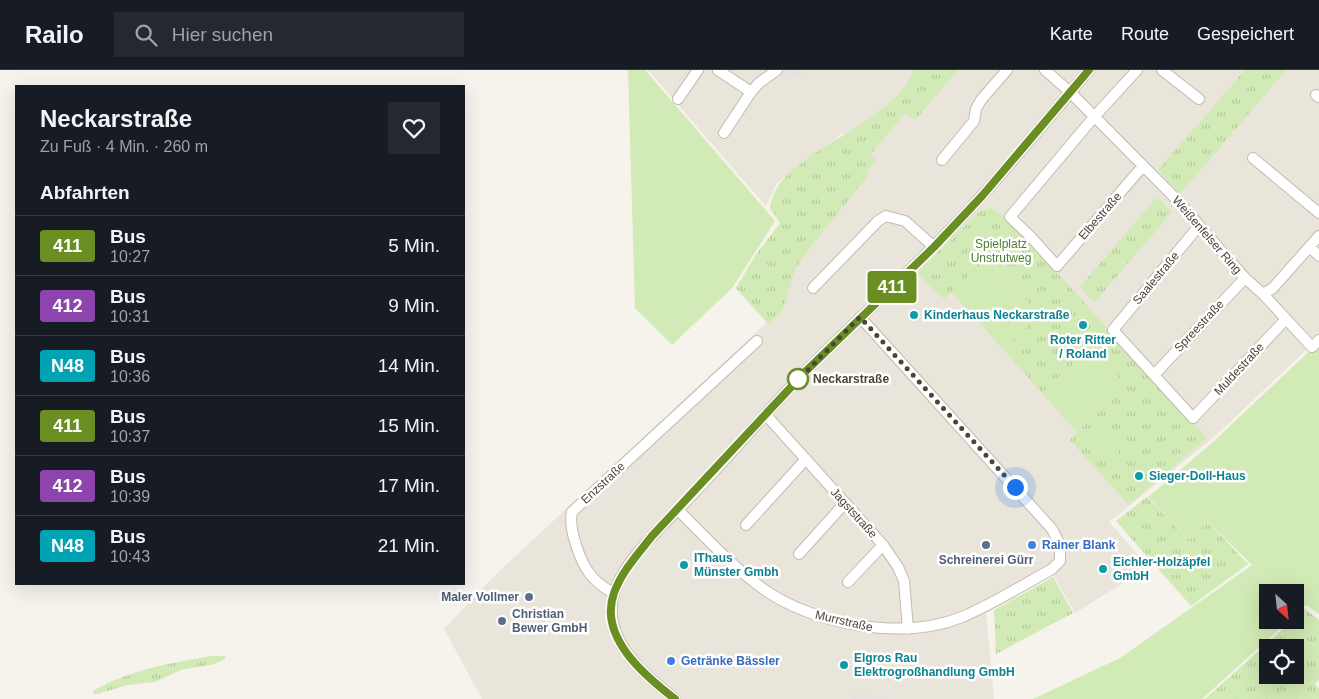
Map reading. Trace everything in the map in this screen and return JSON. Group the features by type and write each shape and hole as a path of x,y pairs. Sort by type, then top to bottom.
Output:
{"street":[{"path":"678,98 698,70"},
{"path":"718,70 751,92"},
{"path":"724,132 751,92 759,83 777,70"},
{"path":"942,160 974,121 976,109 981,100 1008,70"},
{"name":"Weißenfelser Ring","path":"1045,70 1070,92 1178,201 1198,227 1245,278 1286,319 1316,343"},
{"path":"675,699 652,681 621,646 612,618 614,594 631,562 652,536 807,370 934,247 982,196 1089,70"},
{"path":"1094,117 1136,70"},
{"path":"1162,70 1199,99"},
{"name":"Elbestraße","path":"1094,117 1010,217 1031,237 1056,266 1143,166"},
{"path":"1253,158 1319,213"},
{"path":"813,288 878,221 886,216 905,221 934,247"},
{"name":"Saalestraße","path":"1154,375 1113,330 1198,227"},
{"path":"1263,294 1274,288 1319,236"},
{"path":"1310,247 1319,256"},
{"name":"Spreestraße","path":"1154,375 1245,278"},
{"name":"Murrstraße","path":"678,510 723,555 763,589 809,612 847,623 878,629 908,629 942,623 961,617 989,604 1052,569 1060,561 1060,545 1052,529 1044,519 860,317"},
{"name":"Muldestraße","path":"1154,375 1193,418 1286,319"},
{"name":"Enzstraße","path":"614,594 601,586 589,574 573,532 570,519 572,512 758,342"},
{"name":"Jagststraße","path":"766,415 883,544 898,567 904,581 908,629"},
{"path":"746,525 806,459"},
{"path":"799,554 845,503"},
{"path":"848,582 883,544"}],"shaded area":[{"path":"648,70 1319,70 1319,338 1213,438 1109,522 1149,567 1075,613 1053,575 986,612 994,699 482,699 444,629 495,575 767,322 769,325 783,310 795,270 813,244 869,175 866,172 875,161 843,133 777,183 766,206"},
{"path":"686,70 696,70 680,93 673,89"},
{"path":"789,70 801,70 802,73 784,81 781,74"},
{"path":"852,693 887,698 887,699 851,699"}],"green space":[{"path":"628,70 645,70 775,221 732,288 672,345 635,308"},
{"path":"914,70 958,70 915,120 905,113 870,155 876,160 866,172 869,175 813,244 795,270 783,310 769,325 736,288 755,256 780,223 770,209 777,189 791,171 812,155 882,109 901,91"},
{"path":"1245,70 1286,70 1180,194 1158,170"},
{"path":"1157,197 1172,212 1094,303 1080,287"},
{"name":"Spielplatz Unstrutweg","path":"992,208 1015,226 1207,438 1129,505 1070,440 1127,386 1091,348 1042,393 1003,349 1040,315 987,259 944,299 917,273 981,210"},
{"path":"986,259 1040,315 1003,349 951,292"},
{"path":"1319,342 1319,614 1306,605 1304,607 1304,584 1259,584 1259,629 1279,629 1268,639 1259,639 1259,647 1202,699 1033,699 1120,658 1252,565 1208,522 1189,540 1148,497 1212,443"},
{"path":"1091,348 1127,386 1077,432 1042,393"},
{"path":"1103,433 1119,453 1106,464 1089,444"},
{"path":"1147,497 1189,540 1208,522 1248,564 1191,606 1116,521"},
{"path":"1053,577 1073,613 996,654 994,610"},
{"path":"1305,609 1319,620 1319,680 1315,684 1319,689 1319,699 1205,699 1259,651 1259,684 1304,684 1304,639 1272,639 1283,629 1304,629"},
{"path":"211,656 226,656 225,659 215,664 181,670 155,682 127,685 93,694 93,691 107,684 136,673"}],"bus line":[{"name":"411","path":"675,699 652,681 621,646 615,632 612,618 614,594 631,562 652,536 797,381 860,317 934,247 982,196 1089,70"}],"place":[{"name":"Kinderhaus Neckarstraße","path":"914,315"},
{"name":"Roter Ritter / Roland","path":"1083,325"},
{"name":"Neckarstraße","path":"798,379"},
{"name":"Sieger-Doll-Haus","path":"1139,476"},
{"name":"Schreinerei Gürr","path":"986,545"},
{"name":"Rainer Blank","path":"1032,545"},
{"name":"IThaus Münster Gmbh","path":"684,565"},
{"name":"Eichler-Holzäpfel GmbH","path":"1103,569"},
{"name":"Maler Vollmer","path":"529,597"},
{"name":"Christian Bewer GmbH","path":"502,621"},
{"name":"Getränke Bässler","path":"671,661"},
{"name":"Elgros Rau Elektrogroßhandlung GmbH","path":"844,665"}],"route":[{"path":"798,379 797,381 860,317 1015,487"}]}
